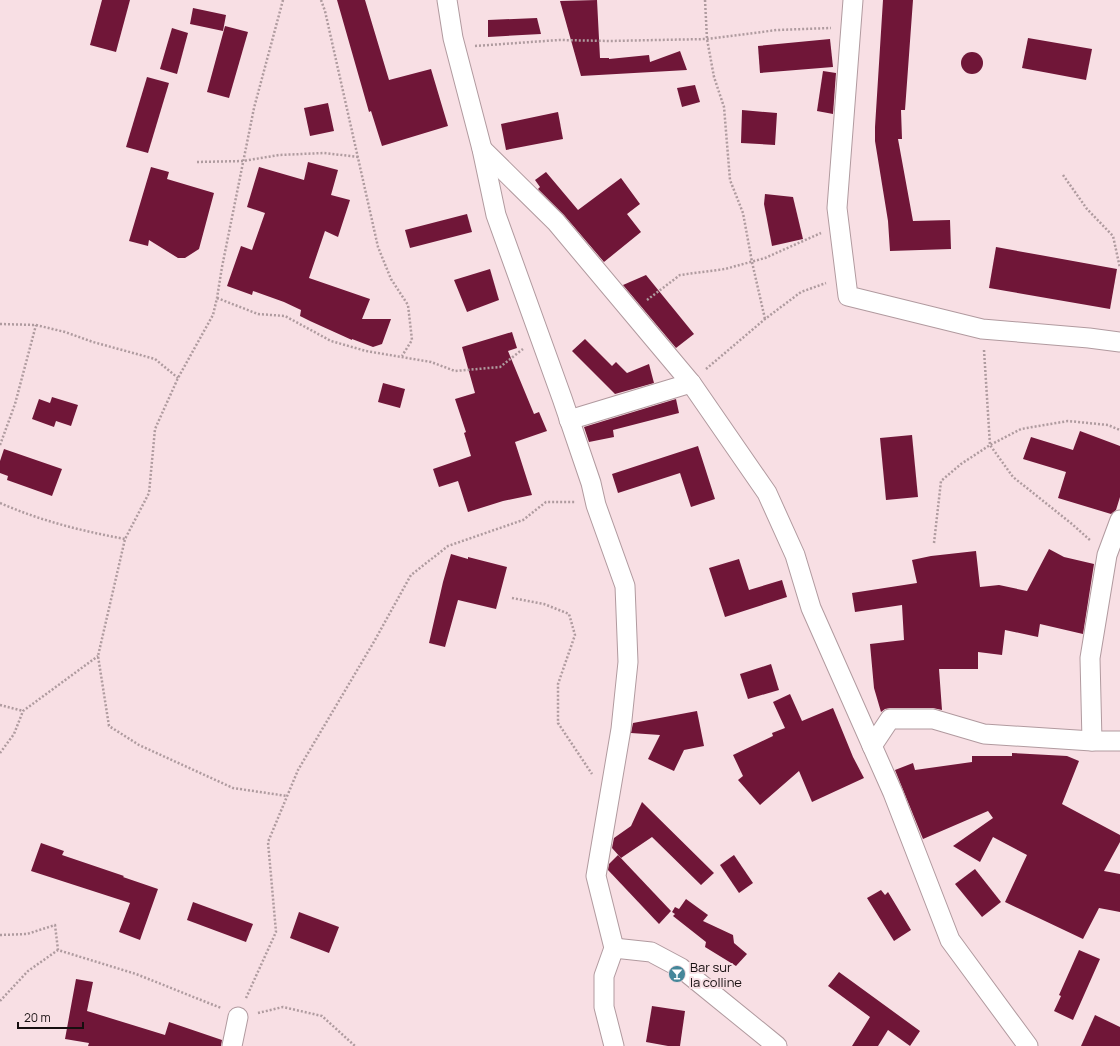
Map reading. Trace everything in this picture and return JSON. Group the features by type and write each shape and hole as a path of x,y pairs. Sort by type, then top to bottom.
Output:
{"street":[{"path":"447,0 455,48 482,149 496,216 570,420 591,484 596,505 625,586 628,662 621,729 596,876 614,948 604,976 604,1006 614,1046"},
{"path":"853,0 837,208 848,296 982,329 1120,342"},
{"path":"482,149 556,222 691,383 767,493 795,555 811,608 893,793 950,940 1028,1046"},
{"path":"570,420 691,383"},
{"path":"1092,741 1090,658 1106,555 1120,520"},
{"path":"872,746 890,720 933,719 984,734 1092,741 1120,741"},
{"path":"614,948 651,952 681,968 777,1046"},
{"path":"232,1046 238,1017"}],"path":[{"path":"283,0 254,108 213,315 178,378 155,429 149,493 125,539 98,656 109,726 139,745 233,788 287,796"},
{"path":"321,0 325,11 359,157 378,247 391,279 408,305 412,340 402,356"},
{"path":"705,0 707,39 714,77 724,107 730,180 743,213 765,319"},
{"path":"455,48 559,40 610,41 707,39 777,30 852,28"},
{"path":"197,162 243,161 279,155 324,153 359,157"},
{"path":"1063,174 1087,209 1113,236 1120,268"},
{"path":"631,311 680,276 725,269 765,258 839,224"},
{"path":"691,383 765,319 801,292 846,275"},
{"path":"217,298 258,314 285,316 331,341 366,351 431,362 456,371 500,367 523,348 540,338"},
{"path":"0,324 36,325 65,332 93,342 155,359 178,378"},
{"path":"0,445 15,404 36,325"},
{"path":"982,329 990,445 1013,477 1072,524 1106,555"},
{"path":"934,543 941,481 961,464 990,445 1021,429 1068,421 1108,425 1120,430"},
{"path":"238,1017 276,932 268,842 298,770 375,640 411,575 448,546 523,520 546,502 574,502 596,505"},
{"path":"0,503 24,513 82,531 125,539"},
{"path":"512,598 544,604 569,614 574,635 558,684 558,723 609,799"},
{"path":"0,752 14,734 24,711 98,656"},
{"path":"0,705 24,711"},
{"path":"0,935 27,934 55,925 58,950"},
{"path":"58,950 136,974 222,1008 238,1017 283,1007 322,1016 355,1046"},
{"path":"0,1001 28,971 58,950"}],"building":[{"path":"102,0 130,0 116,52 90,45"},
{"path":"337,0 365,0 389,80 431,69 448,126 382,146 371,111 369,112"},
{"path":"597,0 600,58 609,59 649,55 650,62 680,51 687,70 581,76 560,1"},
{"path":"883,0 913,0 905,110 901,110 902,139 898,139 913,221 950,220 951,249 890,251 888,221 875,141"},
{"path":"193,8 226,15 223,31 190,24"},
{"path":"537,18 541,34 488,37 488,20"},
{"path":"225,26 248,32 229,98 207,92"},
{"path":"172,28 188,33 177,74 160,69"},
{"path":"1028,38 1092,49 1086,80 1022,68"},
{"path":"830,39 833,67 760,73 758,46"},
{"path":"972,52 980,55 983,63 980,71 972,74 964,71 961,63 964,55"},
{"path":"823,71 836,73 833,114 817,111"},
{"path":"147,77 169,83 148,153 126,147"},
{"path":"695,85 700,102 682,107 677,88"},
{"path":"328,103 334,131 310,136 304,108"},
{"path":"742,110 777,113 775,145 741,143"},
{"path":"558,112 563,139 506,150 501,124"},
{"path":"308,162 338,170 331,195 350,200 338,237 325,231 309,278 370,299 362,319 391,319 382,344 373,347 352,340 300,316 301,310 284,302 253,291 252,295 227,286 241,246 252,250 265,213 247,207 259,167 304,180"},
{"path":"151,167 169,172 167,179 214,193 199,249 185,258 178,258 149,240 148,246 129,241"},
{"path":"546,172 578,210 621,178 640,204 627,214 641,232 604,262 564,215 538,189 540,187 535,180"},
{"path":"765,194 793,197 803,239 772,246 764,204"},
{"path":"467,214 472,232 410,248 405,230"},
{"path":"996,247 1117,269 1110,309 989,288"},
{"path":"490,269 499,300 467,312 454,280"},
{"path":"646,275 694,334 676,348 623,285"},
{"path":"512,332 517,348 508,351 534,414 539,412 547,431 515,442 532,495 503,501 468,512 458,481 439,487 433,469 471,456 464,433 466,432 455,399 475,393 462,347"},
{"path":"585,339 612,366 616,362 627,373 649,364 654,383 615,394 572,351"},
{"path":"383,383 405,389 400,408 378,402"},
{"path":"52,397 78,405 71,426 56,421 54,427 32,419 39,399 50,403"},
{"path":"676,399 679,413 613,430 614,437 589,442 584,427"},
{"path":"1080,431 1120,446 1120,497 1116,510 1111,514 1058,498 1066,472 1023,459 1031,437 1073,450"},
{"path":"912,435 918,497 886,500 880,438"},
{"path":"698,446 715,499 691,507 680,473 618,493 612,474"},
{"path":"4,449 62,469 52,496 7,480 8,476 0,473 0,461"},
{"path":"1049,549 1064,557 1094,564 1083,634 1040,624 1038,637 1005,630 1002,655 978,652 978,669 939,669 942,710 933,708 890,708 881,712 874,688 870,644 904,640 902,605 855,612 852,593 917,583 912,560 931,556 976,551 980,587 999,585 1027,591"},
{"path":"451,554 507,567 496,609 458,600 445,647 429,643"},
{"path":"739,559 749,590 782,580 787,597 725,617 709,568"},
{"path":"771,664 779,690 748,699 740,674"},
{"path":"790,694 802,721 833,708 853,757 864,778 812,802 799,771 760,805 738,780 743,776 733,755 773,736 772,733 785,728 773,702"},
{"path":"697,711 704,746 684,750 674,771 648,759 660,735 631,733 633,723"},
{"path":"1012,753 1067,756 1079,761 1062,804 1120,835 1120,842 1104,871 1120,874 1120,912 1099,908 1083,939 1005,902 1027,855 993,837 980,862 953,846 993,818 988,811 923,839 895,770 913,763 915,770 972,762 972,756 1012,756"},
{"path":"642,802 714,873 701,885 652,837 621,858 612,848 614,838 631,826"},
{"path":"41,843 64,851 62,855 158,889 140,940 119,932 130,903 31,871"},
{"path":"618,855 671,911 659,924 608,870 609,864"},
{"path":"734,855 753,883 739,893 720,865"},
{"path":"975,869 1001,902 982,917 955,884"},
{"path":"881,890 885,895 888,892 911,930 894,941 867,898"},
{"path":"686,899 708,915 703,921 733,935 734,943 747,954 736,966 705,947 706,942 673,916 675,914 672,912 675,907 679,909"},
{"path":"193,902 253,924 246,942 187,920"},
{"path":"299,912 339,927 329,953 290,938"},
{"path":"1079,950 1100,959 1073,1020 1054,1011 1061,996 1059,995"},
{"path":"839,972 920,1031 910,1046 888,1030 878,1046 852,1046 870,1017 828,986"},
{"path":"76,979 93,982 87,1011 165,1035 169,1022 222,1040 221,1046 88,1046 89,1043 65,1039"},
{"path":"652,1006 685,1011 680,1046 668,1046 646,1042"},
{"path":"1095,1015 1120,1027 1120,1046 1081,1046"}],"place":[{"name":"Bar sur la colline","path":"677,974"}]}
